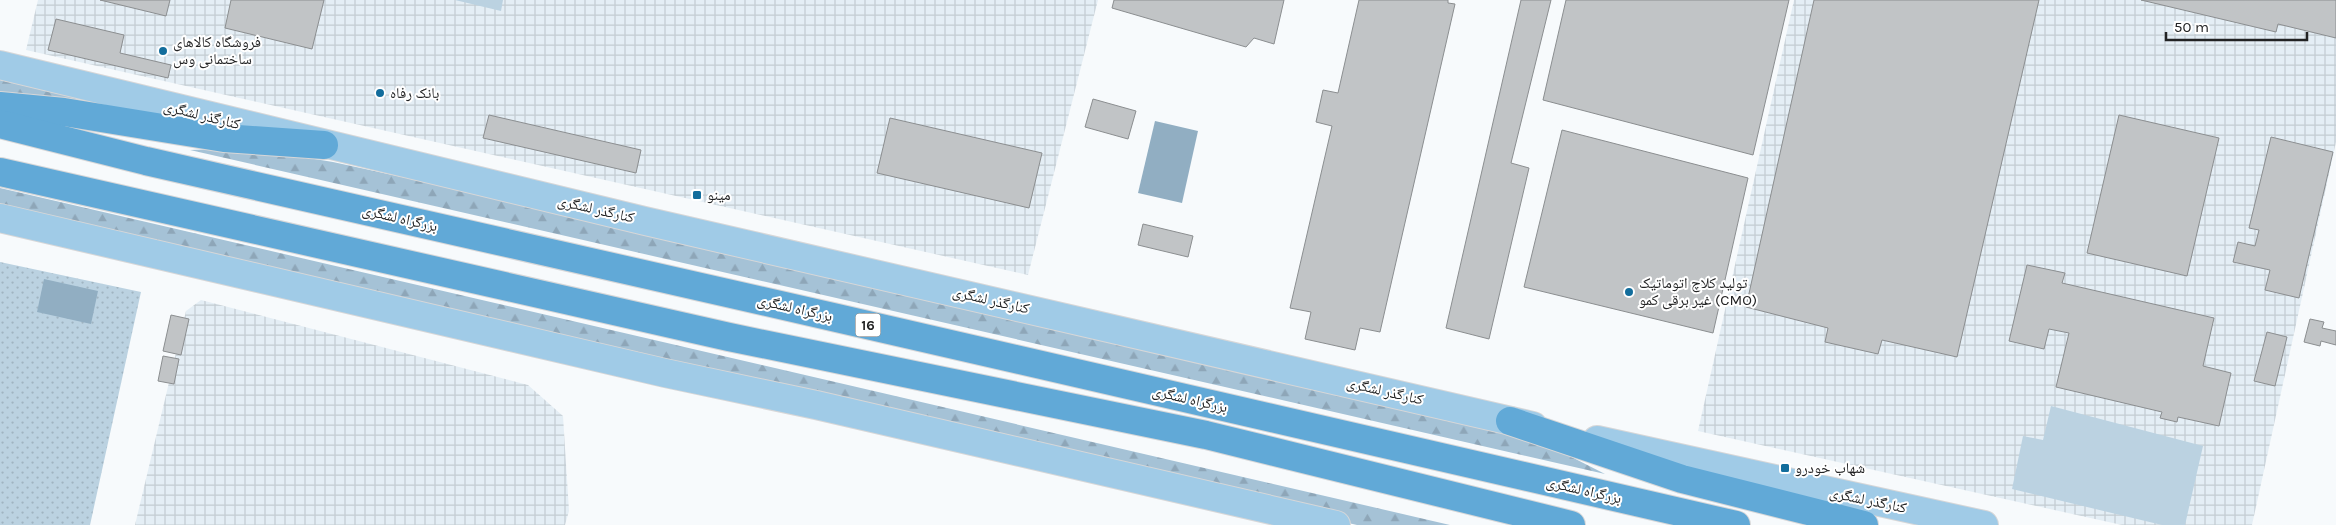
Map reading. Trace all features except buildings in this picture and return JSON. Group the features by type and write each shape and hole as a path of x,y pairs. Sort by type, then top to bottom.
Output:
{"highway":[{"path":"0,106 64,112 224,138 324,145"},
{"name":"بزرگراه لشگری","path":"0,124 146,162 846,320 1736,525"},
{"name":"بزرگراه لشگری","path":"0,172 729,337 1206,435 1571,525"},
{"path":"1510,421 1682,479 1864,525"}],"main road":[{"name":"کنارگذر لشگری","path":"0,65 324,145 1510,421 1984,525"},
{"path":"0,218 665,373 816,405 1336,525"}],"shaded area":[{"path":"38,0 1098,0 1028,275 26,50"},
{"path":"455,0 503,0 501,11"},
{"name":"شهاب خودرو","path":"1794,0 2336,0 2336,142 2252,525 2122,525 1698,431"},
{"path":"1155,121 1198,131 1182,203 1138,193"},
{"path":"0,262 141,292 90,525 0,525"},
{"path":"44,279 98,291 91,324 37,312"},
{"path":"201,300 528,385 563,416 569,511 565,525 135,525 186,311"},
{"path":"2051,406 2203,446 2185,525 2162,525 2012,489 2023,436 2043,440"}],"green space":[{"path":"0,80 73,97 98,110 0,100"},
{"path":"247,148 333,162 637,228 1542,442 1605,474 190,150"},
{"path":"0,188 1450,525 1357,525 0,213"}],"place":[{"name":"فروشگاه کالاهای ساختمانی وس","path":"163,51"},
{"name":"بانک رفاه","path":"380,93"},
{"name":"مینو","path":"697,195"},
{"name":"تولید کلاچ اتوماتیک غیر برقی کمو (CMO)","path":"1629,292"},
{"name":"شهاب خودرو","path":"1785,468"}]}
